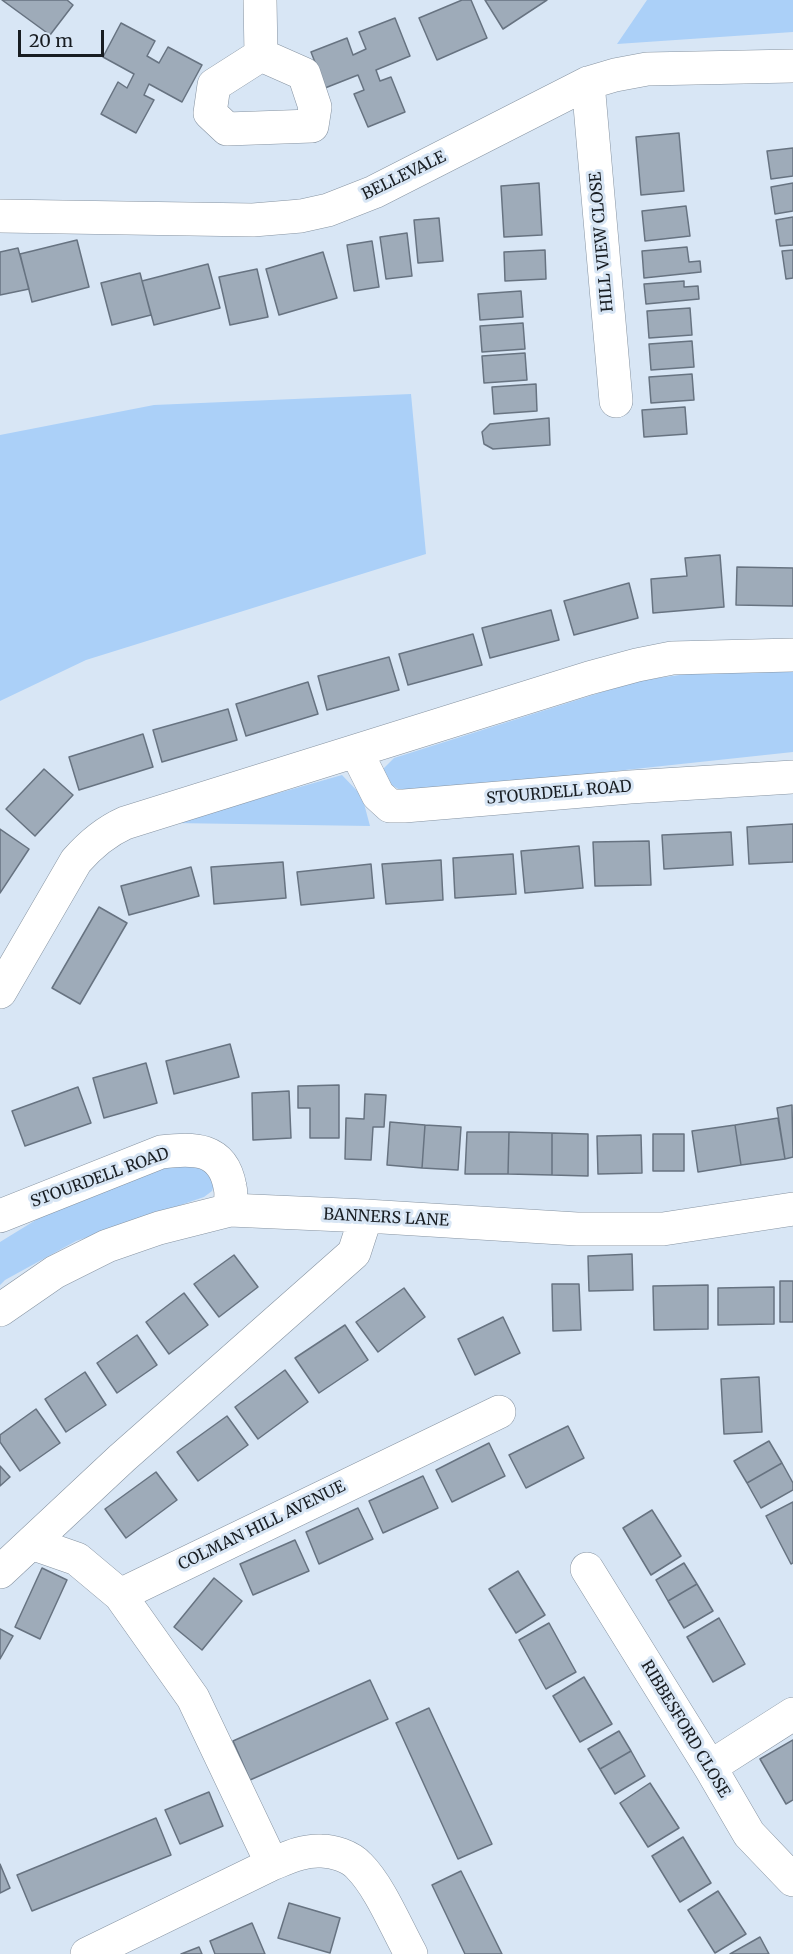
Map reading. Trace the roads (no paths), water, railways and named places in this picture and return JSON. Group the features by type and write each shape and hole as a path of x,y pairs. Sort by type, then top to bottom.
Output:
{"street":[{"path":"260,0 261,55"},
{"name":"BELLEVALE","path":"0,216 243,220 301,216 328,210 374,192 588,83 647,69 793,66"},
{"name":"HILL VIEW CLOSE","path":"588,83 616,401"},
{"path":"0,992 76,861 110,830 125,823 589,678 672,658 793,655"},
{"name":"STOURDELL ROAD","path":"356,751 378,795 390,806 630,786 793,777"},
{"name":"STOURDELL ROAD","path":"0,1216 161,1152 186,1149 206,1152 222,1163 231,1187 230,1210"},
{"name":"BANNERS LANE","path":"0,1310 55,1272 106,1246 159,1228 230,1210 577,1229 663,1229 793,1209"},
{"path":"0,1572 131,1450 354,1253 366,1216"},
{"name":"COLMAN HILL AVENUE","path":"120,1595 499,1412"},
{"path":"31,1543 76,1559 120,1595 194,1698 272,1864"},
{"name":"RIBBESFORD CLOSE","path":"587,1569 749,1834 793,1880"},
{"path":"710,1767 793,1714"},
{"path":"87,1954 272,1864 299,1853 320,1850 340,1854 358,1864 374,1885 411,1954"}]}
